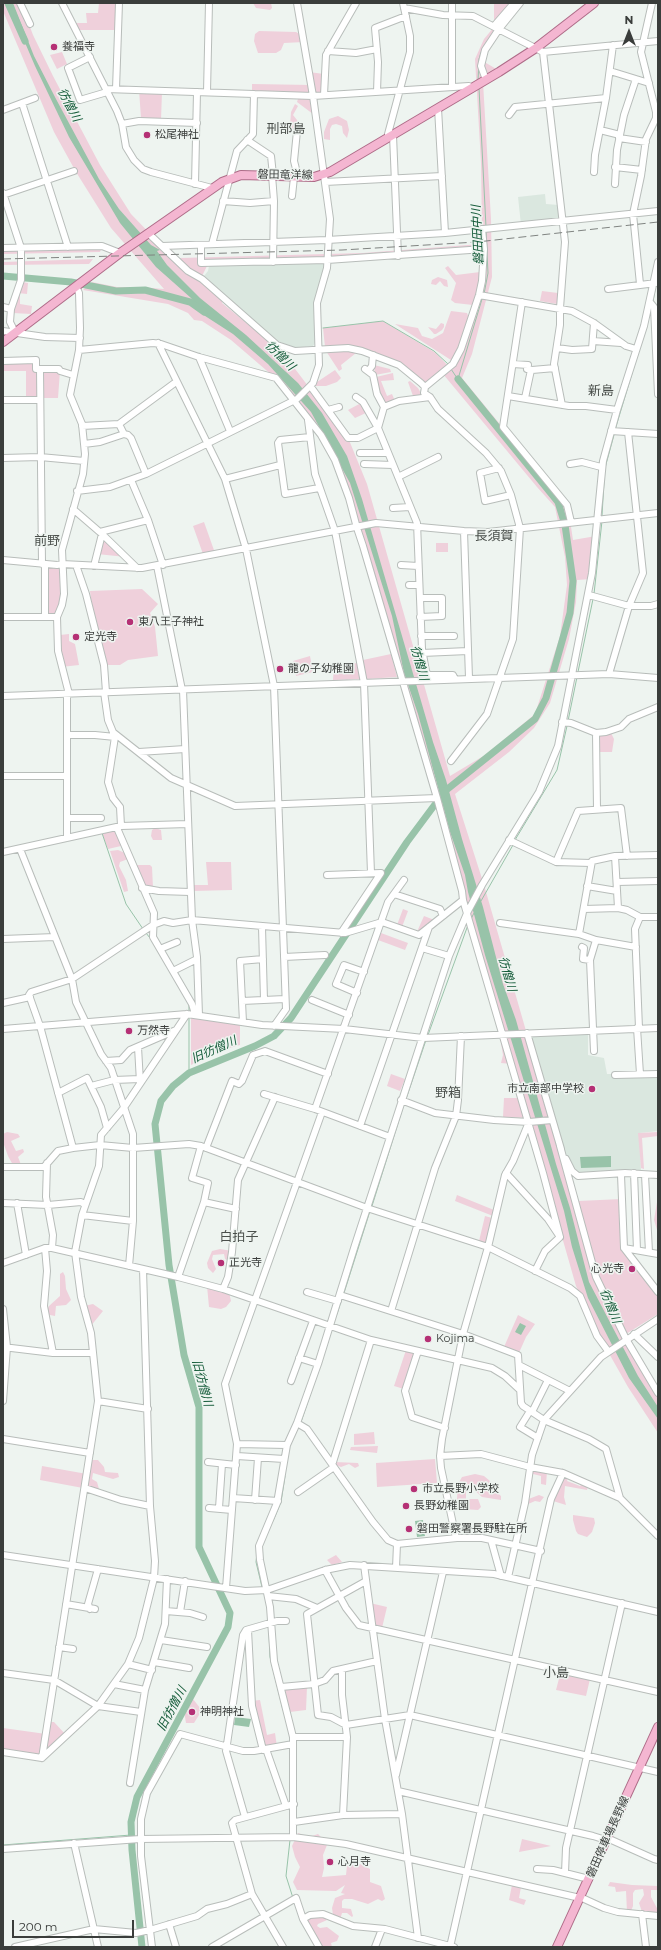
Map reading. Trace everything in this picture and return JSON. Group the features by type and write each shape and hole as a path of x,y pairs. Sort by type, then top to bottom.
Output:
{"main road":[{"name":"磐田竜洋線","path":"3,342 120,253 212,188 229,179 242,175 324,178 438,108 540,50 594,3"},
{"name":"磐田停車場長野線","path":"557,1947 657,1730"}],"street":[{"path":"20,3 30,24"},
{"path":"62,3 107,91 122,124 129,153 143,169 212,188"},
{"path":"116,89 119,3"},
{"path":"206,92 209,3"},
{"path":"77,491 110,487 146,474 207,442 296,400 311,388 319,365 318,303 327,268 327,240 330,219 313,96 297,3"},
{"path":"324,95 326,55 356,3"},
{"path":"452,3 452,87"},
{"path":"486,80 482,72 482,60 485,50 496,28 514,3"},
{"path":"496,28 520,3"},
{"path":"640,284 633,214 646,142 656,118 657,106 641,58 652,3"},
{"path":"398,256 395,178 391,136 388,134 410,49 404,6 443,15 473,16 540,50 658,40"},
{"path":"377,92 377,49 375,28 406,16"},
{"path":"594,172 595,155 606,98 613,45"},
{"path":"328,51 356,53 377,49"},
{"path":"540,50 565,242 560,325 555,368 562,404"},
{"path":"90,58 68,68 80,100 116,89 313,96 469,86 473,88"},
{"path":"610,71 649,83"},
{"path":"615,184 615,167 620,136 636,79"},
{"path":"195,184 198,92"},
{"path":"212,244 237,151 252,134 254,94"},
{"path":"3,110 35,98"},
{"path":"509,116 515,107 606,98"},
{"path":"22,103 68,247"},
{"path":"438,108 445,232"},
{"path":"122,124 139,121 197,123"},
{"path":"600,130 646,142"},
{"path":"292,196 296,177 294,161 297,131"},
{"path":"247,140 271,156 274,201 272,242 273,262"},
{"path":"615,167 642,170"},
{"path":"15,332 10,322 11,309 21,280 21,248 3,194 74,171"},
{"path":"324,178 395,178 442,176"},
{"path":"223,201 250,203 274,201"},
{"path":"162,246 398,236 658,211"},
{"path":"425,387 443,374 458,358 479,295 483,271 484,249 482,229"},
{"path":"148,233 188,271 202,279 277,345 294,351 348,348 373,355 399,365 425,387"},
{"path":"201,245 201,263 327,260 484,249"},
{"path":"3,248 102,246 120,253"},
{"path":"293,1837 293,1737 272,1650 272,1622 260,1560 259,1546 278,1501 287,1445 297,1423 318,1364 449,956 468,912 482,885 533,802 550,767 558,746 571,675 589,595 598,519 602,467 616,410 656,283 658,262"},
{"path":"608,289 656,283"},
{"path":"67,836 68,694 58,651 58,617 64,594 62,564 63,542 73,509 84,461 82,426 79,415 71,401 70,394 80,338 79,293 76,286"},
{"path":"479,295 560,308 582,316 622,343 636,350"},
{"path":"522,302 503,427 567,505 571,522"},
{"path":"650,302 654,306 658,394"},
{"path":"3,307 11,309"},
{"path":"557,348 572,350 592,349 594,323"},
{"path":"3,331 45,337 80,338"},
{"path":"593,341 622,343"},
{"path":"79,350 158,343 199,357 276,378 296,400 321,435 335,460 349,498 404,681 437,798 462,891 463,900 468,912 529,1122 560,1237"},
{"path":"158,343 225,479 246,549 274,686 286,1009 274,1026"},
{"path":"311,388 348,438 358,438 378,428 384,407 377,394 373,375 367,370 372,366 373,355"},
{"path":"199,357 230,431"},
{"path":"3,361 36,360 36,369 59,369 60,372 73,375"},
{"path":"513,364 528,365 527,369 531,370 555,368"},
{"path":"40,369 40,457 45,617"},
{"path":"524,398 531,370"},
{"path":"82,426 119,424 176,382"},
{"path":"425,387 424,392 430,397 438,409 486,453 499,468 511,495 520,528 513,639 487,714 451,761"},
{"path":"508,396 616,410"},
{"path":"356,397 363,402 378,428 417,527 422,653 428,675 453,675 455,679"},
{"path":"384,407 399,401 430,397"},
{"path":"3,400 40,400"},
{"path":"328,410 339,407"},
{"path":"307,416 312,459 319,488 335,531 364,683 371,873"},
{"path":"119,424 124,434 131,438 146,474"},
{"path":"611,431 658,434"},
{"path":"609,674 628,606 643,573 628,432"},
{"path":"84,444 100,442 124,434"},
{"path":"310,437 280,440 277,447 285,494 319,488"},
{"path":"360,453 388,453"},
{"path":"3,458 40,457 84,461"},
{"path":"398,477 438,457"},
{"path":"570,464 582,462 602,467"},
{"path":"364,464 393,465"},
{"path":"225,479 280,465"},
{"path":"499,468 480,473 486,501 511,495"},
{"path":"42,1758 98,1401 92,1333 81,1297 75,1252 84,1204 94,1183 99,1166 101,1134 124,1110 140,1081 176,1030 192,1014 197,959 190,892 182,690 160,566 148,520 131,480"},
{"path":"393,508 410,507"},
{"path":"73,509 138,568"},
{"path":"3,560 44,564 138,568 160,566 376,523 488,532 658,513"},
{"path":"101,533 148,520"},
{"path":"464,531 469,678"},
{"path":"94,566 101,533"},
{"path":"76,565 86,594 104,665 108,720 114,735 108,782 113,798 120,807 119,827 142,888 154,912 153,937 192,1004 192,1014"},
{"path":"401,566 418,566"},
{"path":"409,585 419,585"},
{"path":"589,595 628,606 652,606 658,604"},
{"path":"420,598 442,598 442,616 420,617"},
{"path":"3,617 58,617"},
{"path":"421,636 454,636"},
{"path":"422,653 468,651"},
{"path":"3,696 571,675 609,674 658,678"},
{"path":"562,722 571,723 596,733 606,732 621,727 629,719 658,707"},
{"path":"596,733 597,809"},
{"path":"67,735 114,735 139,752 171,778 186,786 235,806 437,798"},
{"path":"139,752 185,749"},
{"path":"3,776 67,776"},
{"path":"556,862 578,811 597,809 621,808 627,856"},
{"path":"67,818 101,818"},
{"path":"3,852 20,849 67,836 119,827 188,824"},
{"path":"509,840 556,862 591,863"},
{"path":"20,849 72,979 76,1002 85,1023 106,1061 133,1134 133,1221 129,1266"},
{"path":"579,934 592,860 615,856 658,855"},
{"path":"615,856 618,908"},
{"path":"327,875 381,872 341,933"},
{"path":"315,1110 388,902 404,880"},
{"path":"617,882 658,881"},
{"path":"587,886 617,891"},
{"path":"142,888 159,891 190,892"},
{"path":"394,894 440,909 443,916"},
{"path":"73,1148 40,1026 30,997 31,992 72,979 153,925 164,921 173,923 192,920 341,933 382,922 419,935 463,900"},
{"path":"584,909 618,908 628,910 640,917 658,917"},
{"path":"640,917 635,929 640,1074"},
{"path":"500,922 579,934 596,940 636,947"},
{"path":"262,927 264,1000"},
{"path":"360,1126 429,927"},
{"path":"3,939 55,937"},
{"path":"594,1051 590,960 596,940"},
{"path":"160,950 178,942"},
{"path":"582,947 584,948 583,959 590,960"},
{"path":"422,948 449,956"},
{"path":"284,957 325,955"},
{"path":"173,971 197,959"},
{"path":"243,1022 240,961 263,959"},
{"path":"357,993 336,984 344,965 364,972"},
{"path":"3,1003 30,997"},
{"path":"242,1001 285,999"},
{"path":"312,1000 349,1014"},
{"path":"3,1029 192,1014 274,1026 344,1029 422,1038 658,1028"},
{"path":"106,1061 121,1060 128,1052 176,1030"},
{"path":"526,1033 560,1146 596,1277 625,1340 658,1393"},
{"path":"391,1311 434,1168 456,1116 460,1036"},
{"path":"138,1047 140,1081"},
{"path":"178,1277 204,1202 208,1183 192,1178 232,1081 239,1084 242,1081 253,1055 265,1051 328,1074"},
{"path":"615,1076 658,1074"},
{"path":"58,1093 87,1078 101,1107 107,1128"},
{"path":"91,1086 114,1080 140,1081"},
{"path":"264,1094 322,1112 390,1137"},
{"path":"222,1289 229,1271 238,1180 276,1097"},
{"path":"402,1100 435,1113 456,1116 529,1122 552,1120"},
{"path":"226,1588 238,1444 224,1384 322,1112"},
{"path":"456,1538 440,1456 463,1334 488,1247 506,1173 513,1161 529,1122"},
{"path":"3,1167 44,1167 58,1151 73,1148 100,1146 133,1148 164,1144 189,1144 204,1147 245,1164 367,1208 488,1247 578,1293 597,1336 608,1351"},
{"path":"560,1146 572,1171 578,1176 621,1175 634,1173 658,1175"},
{"path":"47,1163 46,1196 53,1235 52,1248"},
{"path":"506,1173 548,1219 560,1237"},
{"path":"634,1173 637,1250"},
{"path":"621,1175 624,1248 658,1292"},
{"path":"645,1175 649,1252"},
{"path":"3,1203 48,1205 80,1202 84,1204"},
{"path":"204,1202 236,1209"},
{"path":"17,1203 26,1255"},
{"path":"82,1216 133,1221"},
{"path":"535,1271 545,1251 560,1237"},
{"path":"45,1248 47,1271 44,1306 53,1353"},
{"path":"3,1264 45,1248 52,1248 75,1252 178,1277 222,1289 371,1340 492,1368 505,1376 520,1390"},
{"path":"624,1248 658,1254"},
{"path":"42,1758 98,1706 128,1664 139,1638 154,1578 155,1562 150,1506 143,1269"},
{"path":"307,1292 339,1298 391,1311 463,1334 518,1355 521,1403 531,1412 544,1420 589,1439 606,1449 620,1498"},
{"path":"3,1309 5,1347 3,1402"},
{"path":"504,1576 515,1545 527,1495 530,1467 544,1420 608,1351 658,1319"},
{"path":"291,1381 313,1321"},
{"path":"634,1334 658,1357"},
{"path":"298,1492 333,1465 371,1340"},
{"path":"5,1347 53,1353 93,1353"},
{"path":"418,1351 405,1392 412,1417 445,1428"},
{"path":"299,1358 318,1364"},
{"path":"519,1365 570,1391"},
{"path":"538,1438 520,1428 531,1412 548,1380"},
{"path":"98,1401 148,1409"},
{"path":"297,1423 307,1429 373,1522 388,1540 397,1544 456,1538 491,1540 541,1551"},
{"path":"3,1439 90,1453"},
{"path":"238,1444 287,1445"},
{"path":"440,1456 481,1454 530,1467 563,1473 620,1498 658,1536"},
{"path":"236,1456 284,1459"},
{"path":"255,1500 258,1458"},
{"path":"208,1462 236,1465"},
{"path":"219,1508 222,1464"},
{"path":"303,1919 310,1915 324,1914 353,1926 382,1929 452,1947 481,1810 534,1583 551,1499 563,1473"},
{"path":"85,1488 121,1500 150,1506"},
{"path":"233,1498 278,1501"},
{"path":"209,1508 232,1510"},
{"path":"491,1540 504,1576"},
{"path":"396,1568 397,1544"},
{"path":"3,1555 72,1564 245,1592 267,1593 296,1599 317,1608"},
{"path":"267,1593 325,1570 341,1566 364,1565 504,1576 658,1612"},
{"path":"364,1565 385,1719 402,1814 418,1938"},
{"path":"66,1604 92,1609 88,1604 98,1569"},
{"path":"325,1570 346,1608 359,1625 427,1639 658,1692"},
{"path":"395,1779 443,1572"},
{"path":"130,1783 145,1690 165,1624 167,1579"},
{"path":"180,1612 185,1582"},
{"path":"366,1582 307,1614 318,1715 331,1717 346,1725 410,1715 658,1772"},
{"path":"565,1873 566,1848 569,1830 622,1603"},
{"path":"166,1611 180,1612 203,1617"},
{"path":"245,1817 227,1748 243,1635 244,1632 248,1630 272,1622 286,1622"},
{"path":"248,1630 252,1706 265,1749 286,1806"},
{"path":"160,1640 207,1647"},
{"path":"59,1647 73,1649"},
{"path":"281,1687 314,1684 325,1680 333,1671 377,1661"},
{"path":"154,1662 189,1668"},
{"path":"128,1664 152,1670"},
{"path":"342,1670 347,1737 343,1815"},
{"path":"3,1673 54,1680 98,1706 141,1712"},
{"path":"114,1684 145,1690"},
{"path":"152,1947 140,1839 142,1814 147,1793 180,1734 227,1748 243,1751 293,1744"},
{"path":"293,1737 347,1737"},
{"path":"3,1752 42,1758"},
{"path":"398,1791 607,1839 654,1860 658,1860"},
{"path":"282,1947 252,1894 232,1823 235,1820 294,1804"},
{"path":"294,1822 343,1815 402,1814"},
{"path":"3,1848 140,1839 293,1837 326,1841 580,1897 604,1908 618,1912 658,1916"},
{"path":"74,1843 98,1947"},
{"path":"538,1869 565,1873 589,1880"},
{"path":"15,1947 94,1930 136,1933 150,1930 197,1916 207,1909 227,1904 252,1894"},
{"path":"212,1947 264,1915 296,1898 303,1919 319,1947"},
{"path":"642,1914 646,1947"},
{"path":"169,1924 176,1947"},
{"path":"374,1947 382,1929"}],"shaded area":[{"path":"3,3 21,3 33,35 53,76 100,165 131,214 161,245 224,299 222,303 283,353 349,440 367,484 450,776 485,755 535,714 560,636 567,585 565,557 555,507 443,374 425,387 402,365 352,345 325,347 323,328 383,321 436,353 449,367 454,362 395,324 418,328 422,336 432,339 443,333 451,311 467,313 469,318 479,295 482,232 481,163 475,59 484,39 514,3 481,60 498,70 483,82 491,219 492,277 472,354 462,378 568,507 573,540 596,536 592,579 577,580 576,602 569,639 550,703 534,728 509,752 455,794 484,885 594,1267 578,1201 622,1199 621,1236 633,1262 658,1297 658,1314 626,1334 618,1325 658,1392 658,1433 628,1387 598,1334 576,1286 528,1118 503,1117 504,1098 521,1098 511,1064 501,1063 503,1055 500,1037 503,1036 339,469 308,414 280,382 231,340 202,321 194,320 188,313 168,304 83,290 92,282 117,287 164,289 111,228 76,172 54,132 3,11"},
{"path":"8,3 13,3 34,56 56,99 99,179 119,209 151,245 160,250 157,251 167,265 200,298 246,335 298,383 322,413 347,456 362,499 433,742 446,780 483,907 503,984 516,1020 556,1164 570,1208 589,1282 638,1376 658,1407 658,1419 629,1378 588,1298 572,1247 564,1211 485,955 468,892 465,875 450,832 418,714 404,673 392,616 350,483 311,412 268,364 233,334 202,314 191,298 156,267 120,223 69,137 35,66"},
{"path":"99,3 116,3 116,30 78,30 75,23 87,23 86,13 98,13"},
{"path":"253,3 271,3 272,8 270,10 256,8"},
{"path":"494,3 509,3 496,20 494,20"},
{"path":"259,31 296,32 303,36 304,42 284,43 281,50 276,53 258,53 254,41 255,34"},
{"path":"62,52 67,64 57,69 50,55"},
{"path":"309,72 324,74 323,93 313,94 252,91 252,84 311,85"},
{"path":"139,90 162,92 161,120 141,118"},
{"path":"311,98 313,114 297,102 298,99"},
{"path":"295,104 298,106 293,115 301,125 292,130 290,126 291,112"},
{"path":"338,116 347,121 349,130 347,138 343,133 342,126 336,124 332,125 330,129 330,140 324,139 324,132 329,119"},
{"path":"545,194 546,204 559,205 561,221 521,225 518,197"},
{"path":"481,244 480,249 208,264 202,276 185,265 180,258 363,253"},
{"path":"102,246 100,252 3,254 3,249"},
{"path":"93,259 89,264 3,265 3,262"},
{"path":"325,262 315,303 316,342 313,346 293,348 278,341 229,300 204,276 208,271 209,266"},
{"path":"448,266 456,275 480,272 479,287 473,305 455,303 451,300 456,283 445,268"},
{"path":"438,277 447,280 448,287 444,286 440,281 436,285 431,284 432,280"},
{"path":"22,282 28,283 27,294 18,293"},
{"path":"542,291 558,293 557,304 540,301"},
{"path":"18,295 20,295 20,304 32,306 31,314 13,313"},
{"path":"441,323 444,324 444,327 436,334 434,334 428,327 436,329"},
{"path":"344,350 356,353 341,365 342,369 339,371 326,351"},
{"path":"36,360 36,369 60,371 58,398 26,398 26,371 3,371 3,361"},
{"path":"374,365 390,369 391,372 375,375"},
{"path":"335,370 341,378 337,382 326,386 316,386 314,384"},
{"path":"393,373 394,380 381,381 387,396 392,394 395,401 385,405 381,398 376,377"},
{"path":"410,381 418,388 422,395 413,396 408,382"},
{"path":"363,402 368,412 355,418 348,410"},
{"path":"204,522 215,553 203,554 193,526"},
{"path":"102,534 126,557 97,554"},
{"path":"436,543 448,543 448,552 436,552"},
{"path":"45,564 62,564 64,594 57,617 45,617"},
{"path":"142,589 158,604 150,613 155,627 158,656 128,660 120,665 104,665 95,627 90,591"},
{"path":"69,634 69,641 75,644 79,665 61,667 60,635"},
{"path":"391,654 397,677 366,679 363,660"},
{"path":"310,656 313,672 296,676 293,661"},
{"path":"358,663 361,679 333,680 334,665"},
{"path":"610,731 614,739 612,752 599,752 596,747 596,733"},
{"path":"155,828 161,830 162,840 153,840 151,836 152,830"},
{"path":"116,830 121,846 108,849 102,834"},
{"path":"118,850 125,853 128,859 120,862 119,866 126,880 128,891 124,892 110,851"},
{"path":"206,862 231,862 232,890 193,891 193,885 208,885"},
{"path":"134,865 150,865 152,867 153,888 145,887"},
{"path":"403,909 408,911 402,927 397,925"},
{"path":"424,916 437,921 416,934"},
{"path":"381,933 408,943 405,950 378,940"},
{"path":"191,1016 240,1024 240,1045 220,1051 191,1065"},
{"path":"588,1030 588,1055 604,1058 607,1074 640,1074 638,1078 658,1078 658,1131 640,1133 641,1173 578,1176 565,1157 527,1033"},
{"path":"391,1074 405,1079 400,1091 387,1086"},
{"path":"7,1132 18,1134 20,1137 11,1141 16,1151 23,1149 24,1152 18,1157 22,1167 13,1165 8,1156 3,1142 3,1134"},
{"path":"658,1132 658,1136 642,1138 644,1169 641,1168 638,1133"},
{"path":"611,1156 611,1167 581,1168 580,1157"},
{"path":"457,1195 494,1210 493,1216 455,1201"},
{"path":"658,1196 658,1233 654,1220"},
{"path":"485,1216 492,1218 486,1244 479,1241"},
{"path":"220,1249 232,1251 229,1261 225,1259 224,1254 213,1255 212,1259 216,1269 213,1273 208,1268 207,1263 212,1251"},
{"path":"63,1272 65,1276 66,1289 71,1300 66,1305 56,1306 55,1316 45,1314 49,1306 60,1296 60,1274"},
{"path":"207,1286 229,1292 231,1301 226,1307 221,1309 209,1307"},
{"path":"93,1304 103,1311 90,1327 84,1306"},
{"path":"518,1315 535,1324 526,1337 518,1355 504,1347"},
{"path":"520,1323 526,1326 521,1335 515,1332"},
{"path":"406,1350 416,1352 404,1389 394,1386"},
{"path":"374,1432 375,1444 354,1445 354,1434"},
{"path":"378,1446 377,1453 350,1450 351,1447"},
{"path":"435,1459 437,1483 377,1487 376,1463"},
{"path":"91,1460 98,1460 104,1467 105,1472 118,1473 119,1477 113,1479 93,1473 92,1479 97,1482 99,1489 87,1487"},
{"path":"335,1462 358,1463 359,1466 355,1468 349,1464 341,1467 334,1464"},
{"path":"42,1466 87,1474 83,1488 40,1480"},
{"path":"533,1469 547,1471 546,1485 541,1484 541,1476 533,1474"},
{"path":"475,1474 484,1476 490,1481 489,1486 501,1496 501,1500 482,1497 472,1488 466,1490 466,1499 478,1499 481,1507 478,1510 463,1509 457,1499 458,1484 462,1477"},
{"path":"563,1475 568,1477 567,1481 580,1486 583,1483 588,1486 587,1490 565,1486 564,1497 566,1505 553,1501"},
{"path":"539,1495 544,1497 540,1502 535,1501 526,1505 526,1500"},
{"path":"573,1515 594,1518 595,1523 592,1532 587,1537 578,1534 576,1531"},
{"path":"423,1520 425,1536 417,1537 415,1521"},
{"path":"336,1555 342,1562 332,1565 327,1560"},
{"path":"370,1603 387,1607 382,1628 372,1626"},
{"path":"561,1671 590,1679 586,1696 556,1690"},
{"path":"307,1687 306,1710 290,1712 284,1689"},
{"path":"193,1699 200,1708 199,1715 194,1723 186,1723 184,1711"},
{"path":"260,1700 267,1735 275,1733 277,1747 263,1750 251,1701"},
{"path":"235,1717 251,1719 249,1727 234,1725"},
{"path":"47,1722 54,1722 66,1735 42,1758 3,1752 3,1728 46,1734"},
{"path":"298,1833 309,1837 318,1834 325,1841 327,1845 323,1855 324,1868 322,1877 346,1875 347,1866 360,1864 370,1869 370,1882 381,1886 385,1899 382,1901 378,1899 368,1904 352,1899 344,1899 342,1901 342,1908 351,1909 353,1916 352,1917 347,1913 342,1913 340,1920 333,1915 332,1908 335,1898 345,1894 341,1893 345,1885 336,1891 297,1890 293,1882 300,1867 292,1846"},
{"path":"522,1839 551,1846 519,1852"},
{"path":"610,1882 658,1886 658,1890 651,1890 651,1897 658,1910 657,1913 642,1912 639,1903 644,1895 643,1889 635,1890 633,1893 633,1906 631,1911 627,1912 626,1891 616,1892 615,1887 608,1886"},
{"path":"512,1885 521,1887 519,1898 526,1900 524,1905 509,1900"},
{"path":"321,1914 327,1920 318,1924 317,1926 320,1928 327,1927 339,1936 337,1941 331,1943 332,1947 319,1947 305,1919"}],"waterway":[{"name":"彷僧川","path":"8,3 25,41"},
{"name":"磐田田中川","path":"484,46 495,30"},
{"name":"磐田田中川","path":"478,81 479,59 482,50"},
{"name":"磐田田中川","path":"479,88 486,227"},
{"name":"磐田田中川","path":"484,294 488,273 486,232"},
{"path":"3,276 71,282 116,291 145,290 190,302 204,312"},
{"path":"657,282 658,276"},
{"path":"653,301 656,285"},
{"name":"磐田田中川","path":"458,379 482,299"},
{"path":"615,430 651,310"},
{"path":"323,328 383,321 434,351 448,364"},
{"path":"451,369 457,378"},
{"name":"旧彷僧川","path":"142,1947 132,1850 131,1822 137,1797 228,1627 230,1613 199,1547 199,1407 184,1355 169,1265 155,1124 161,1101 173,1086 189,1073 255,1046 274,1036 291,1018 407,842 445,791 535,719 546,698 570,613 573,581 565,525 558,502 458,379"},
{"path":"605,468 614,435"},
{"path":"602,516 604,481"},
{"path":"594,594 602,521"},
{"path":"578,672 593,599"},
{"path":"568,721 577,677"},
{"path":"515,840 557,770 567,726"},
{"path":"102,833 126,904 143,929"},
{"path":"481,901 513,845"},
{"path":"471,919 474,913"},
{"path":"428,1035 468,925"},
{"path":"146,933 150,938"},
{"path":"184,996 189,1004 189,1012"},
{"path":"189,1017 189,1073"},
{"path":"406,1099 426,1040"},
{"path":"372,1206 404,1104"},
{"path":"344,1293 370,1211"},
{"path":"337,1314 342,1298"},
{"path":"301,1422 328,1342"},
{"path":"273,1521 281,1502 285,1476"},
{"path":"257,1553 256,1562 262,1587"},
{"path":"269,1631 270,1657 283,1710"},
{"path":"3,1845 131,1835"},
{"path":"290,1840 286,1876 293,1898"}],"railway":[{"path":"3,259 342,250 477,242 658,222"}],"place":[{"name":"養福寺","path":"54,47"},
{"name":"松尾神社","path":"147,135"},
{"name":"東八王子神社","path":"130,622"},
{"name":"定光寺","path":"76,637"},
{"name":"龍の子幼稚園","path":"280,669"},
{"name":"万然寺","path":"129,1031"},
{"name":"市立南部中学校","path":"592,1089"},
{"name":"正光寺","path":"221,1263"},
{"name":"心光寺","path":"632,1269"},
{"name":"Kojima","path":"428,1339"},
{"name":"市立長野小学校","path":"414,1489"},
{"name":"長野幼稚園","path":"406,1506"},
{"name":"磐田警察署長野駐在所","path":"409,1529"},
{"name":"神明神社","path":"192,1712"},
{"name":"心月寺","path":"330,1862"}],"district":[{"name":"刑部島","path":"286,129"},
{"name":"新島","path":"601,391"},
{"name":"長須賀","path":"494,536"},
{"name":"前野","path":"47,541"},
{"name":"野箱","path":"448,1093"},
{"name":"白拍子","path":"239,1237"},
{"name":"小島","path":"556,1673"}]}
